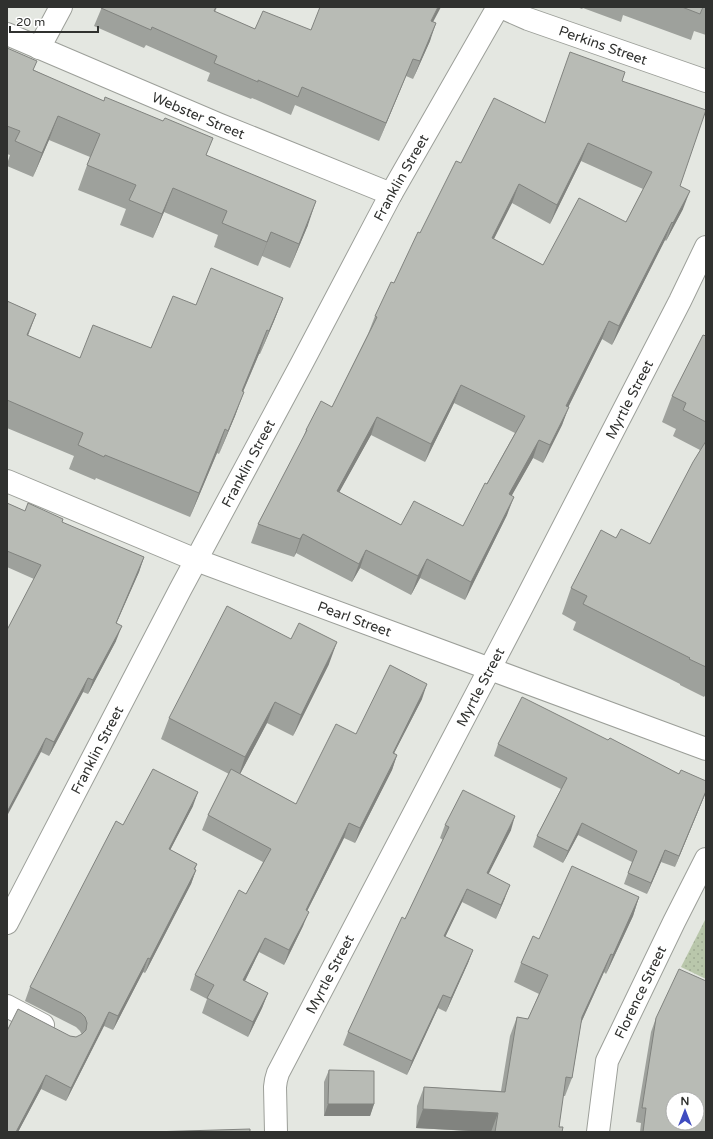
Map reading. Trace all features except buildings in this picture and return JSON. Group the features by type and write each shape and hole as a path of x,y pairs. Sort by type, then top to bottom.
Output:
{"street":[{"path":"39,48 61,7"},
{"name":"Franklin Street","path":"7,924 95,752 391,194 498,7"},
{"name":"Perkins Street","path":"501,7 528,19 706,81"},
{"name":"Webster Street","path":"7,34 218,124 391,194"},
{"name":"Myrtle Street","path":"276,1132 275,1087 278,1073 490,668 680,301 706,247"},
{"name":"Pearl Street","path":"7,481 196,560 706,749"},
{"name":"Florence Street","path":"598,1132 607,1061 706,859"},
{"path":"7,1006 63,1035"}],"green space":[{"path":"706,918 706,979 681,967"}]}
